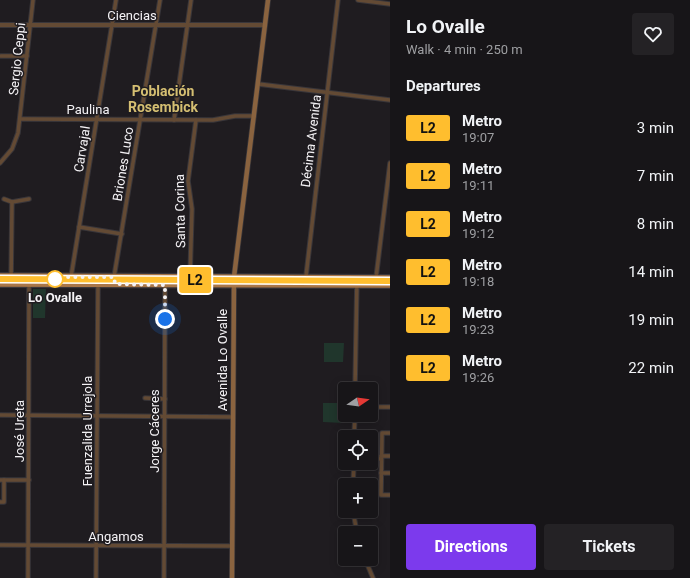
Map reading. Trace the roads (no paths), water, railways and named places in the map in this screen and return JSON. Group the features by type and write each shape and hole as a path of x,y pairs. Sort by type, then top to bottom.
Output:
{"main road":[{"name":"Avenida Lo Ovalle","path":"232,578 234,278 268,0"},
{"path":"0,276 390,278"},
{"path":"165,285 172,277"},
{"path":"0,284 390,286"}],"street":[{"name":"Sergio Ceppi","path":"20,119 33,0"},
{"name":"Carvajal","path":"71,277 116,0"},
{"name":"Briones Luco","path":"115,284 114,277 160,0"},
{"path":"174,120 191,0"},
{"name":"Décima Avenida","path":"304,285 338,0"},
{"path":"358,0 390,4"},
{"name":"Ciencias","path":"0,25 265,25"},
{"path":"1,56 27,56"},
{"path":"258,84 390,100"},
{"name":"Paulina","path":"20,119 196,120 254,116"},
{"path":"0,163 15,142 20,119"},
{"name":"Santa Corina","path":"190,277 192,209 188,181 196,120"},
{"path":"376,278 390,164"},
{"path":"4,199 12,202 29,199"},
{"path":"11,284 12,202"},
{"path":"79,227 122,234"},
{"path":"355,382 357,278"},
{"name":"José Ureta","path":"28,578 29,284"},
{"name":"Fuenzalida Urrejola","path":"96,578 98,284"},
{"name":"Jorge Cáceres","path":"164,578 165,285"},
{"path":"144,398 164,399"},
{"path":"378,407 390,407"},
{"path":"0,415 29,414 232,417"},
{"path":"390,433 382,433 381,457 381,495 390,495"},
{"path":"378,457 390,456"},
{"path":"381,473 390,473"},
{"path":"0,502 4,502 2,480 29,480"},
{"name":"Angamos","path":"0,545 232,546"},
{"path":"367,566 373,578"}],"metro line":[{"name":"L2","path":"0,279 390,281"}],"place":[{"name":"Lo Ovalle","path":"55,279"}],"district":[{"name":"Población Rosembick","path":"163,100"}]}
